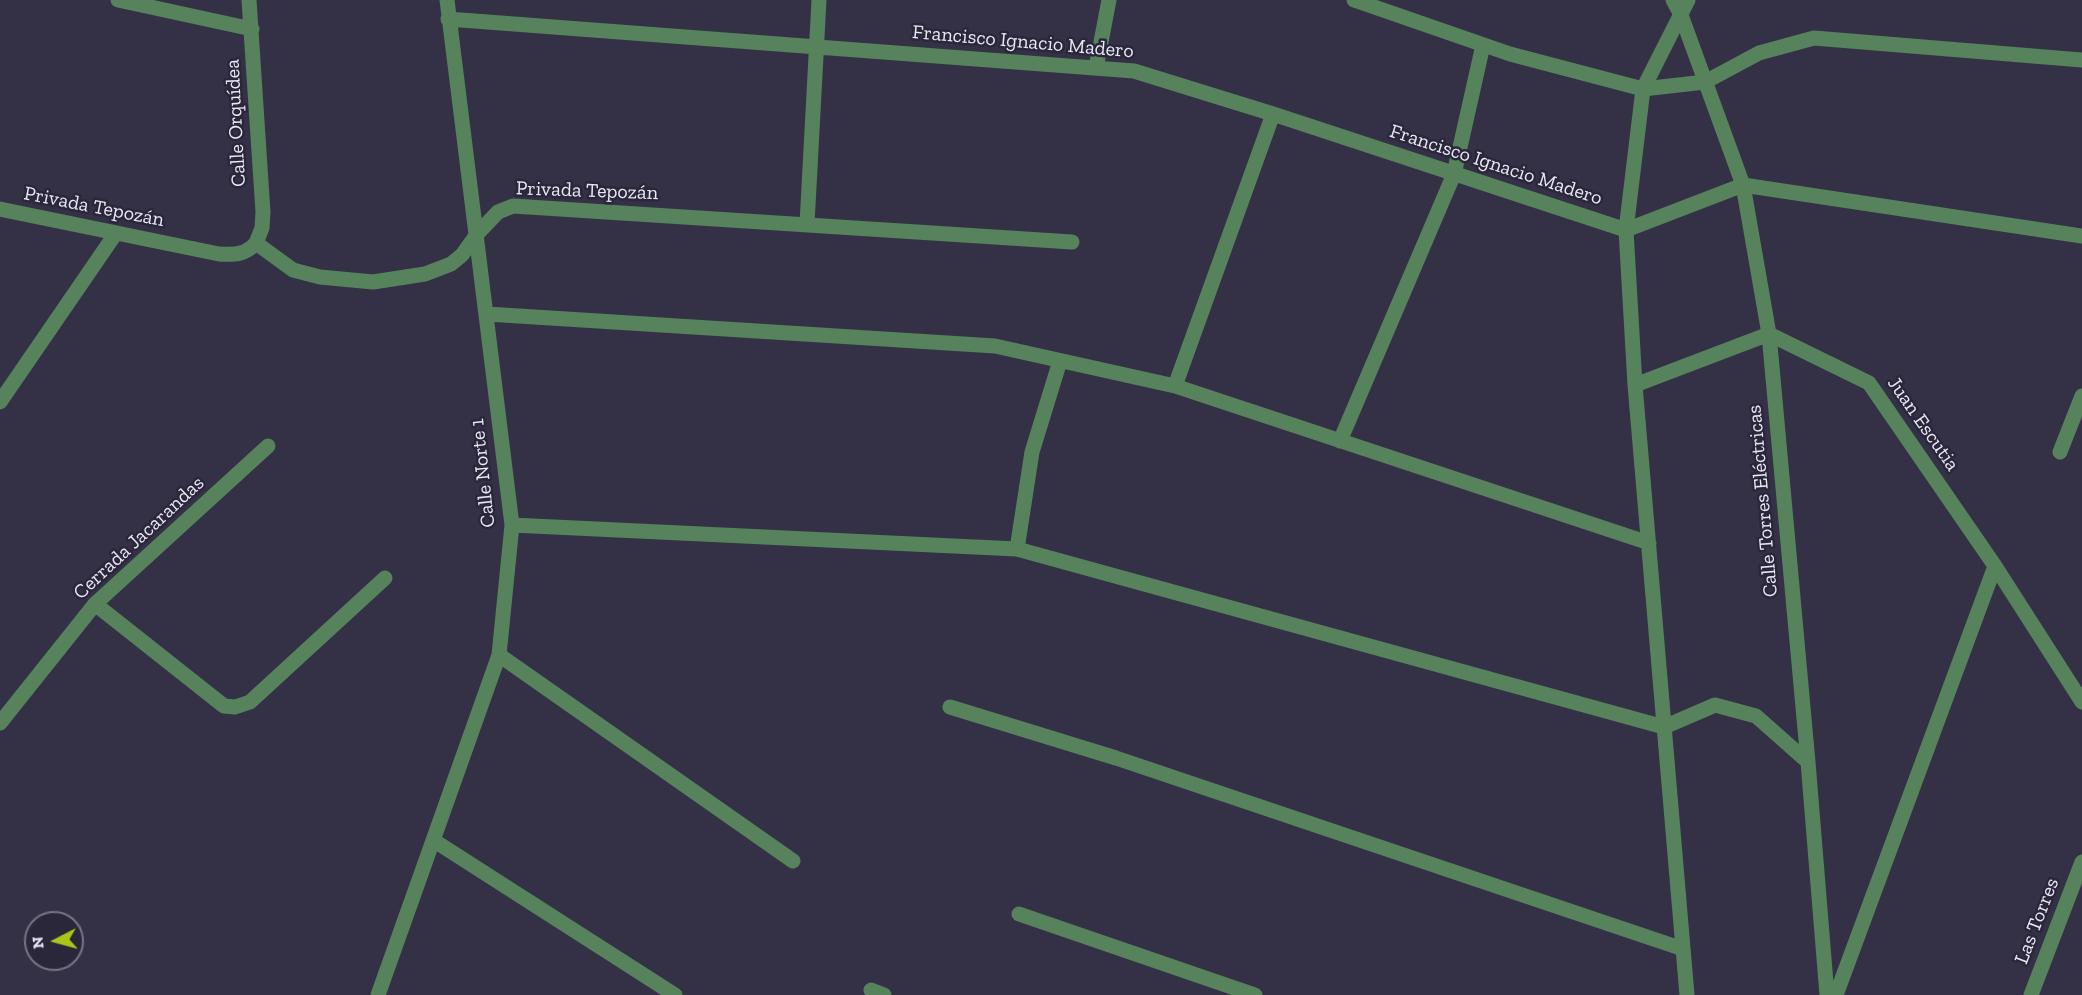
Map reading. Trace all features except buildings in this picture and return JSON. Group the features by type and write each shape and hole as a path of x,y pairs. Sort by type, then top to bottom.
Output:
{"street":[{"path":"118,0 252,29"},
{"name":"Calle Orquídea","path":"249,0 262,212 262,228 256,243"},
{"name":"Calle Norte 1","path":"378,995 499,655 512,525 447,0"},
{"path":"807,224 819,0"},
{"path":"1096,68 1109,0"},
{"path":"1354,0 1510,54 1643,89 1705,82 1759,52 1814,38 2082,60"},
{"name":"Calle Torres Eléctricas","path":"1673,0 1681,15 1743,185 1769,334 1827,995"},
{"path":"1687,995 1635,385 1626,230 1643,89 1689,0"},
{"name":"Francisco Ignacio Madero","path":"448,19 1134,71 1273,114 1626,230"},
{"path":"1340,441 1454,174 1483,45"},
{"path":"1175,386 1273,114"},
{"path":"1626,230 1743,185 2082,236"},
{"name":"Privada Tepozán","path":"0,209 219,254 236,255 248,252 256,243 293,270 320,277 373,282 425,274 451,264 462,255 477,234 498,212 513,206 1072,242"},
{"path":"0,402 116,233"},
{"path":"487,314 995,346 1175,386 1649,543"},
{"path":"1635,385 1769,334"},
{"name":"Juan Escutia","path":"1769,334 1869,383 1995,566 2082,702"},
{"path":"1017,549 1032,452 1060,361"},
{"path":"2060,453 2082,396"},
{"name":"Cerrada Jacarandas","path":"0,723 95,604 268,446"},
{"path":"512,525 1017,549 1664,727 1715,705 1756,716 1808,762"},
{"path":"1836,995 1995,566"},
{"path":"95,604 224,706 235,707 250,702 386,578"},
{"path":"499,655 793,861"},
{"path":"950,707 1116,758 1683,950"},
{"path":"434,840 675,995"},
{"name":"Las Torres","path":"2031,995 2082,862"},
{"path":"1019,914 1255,995"}]}
